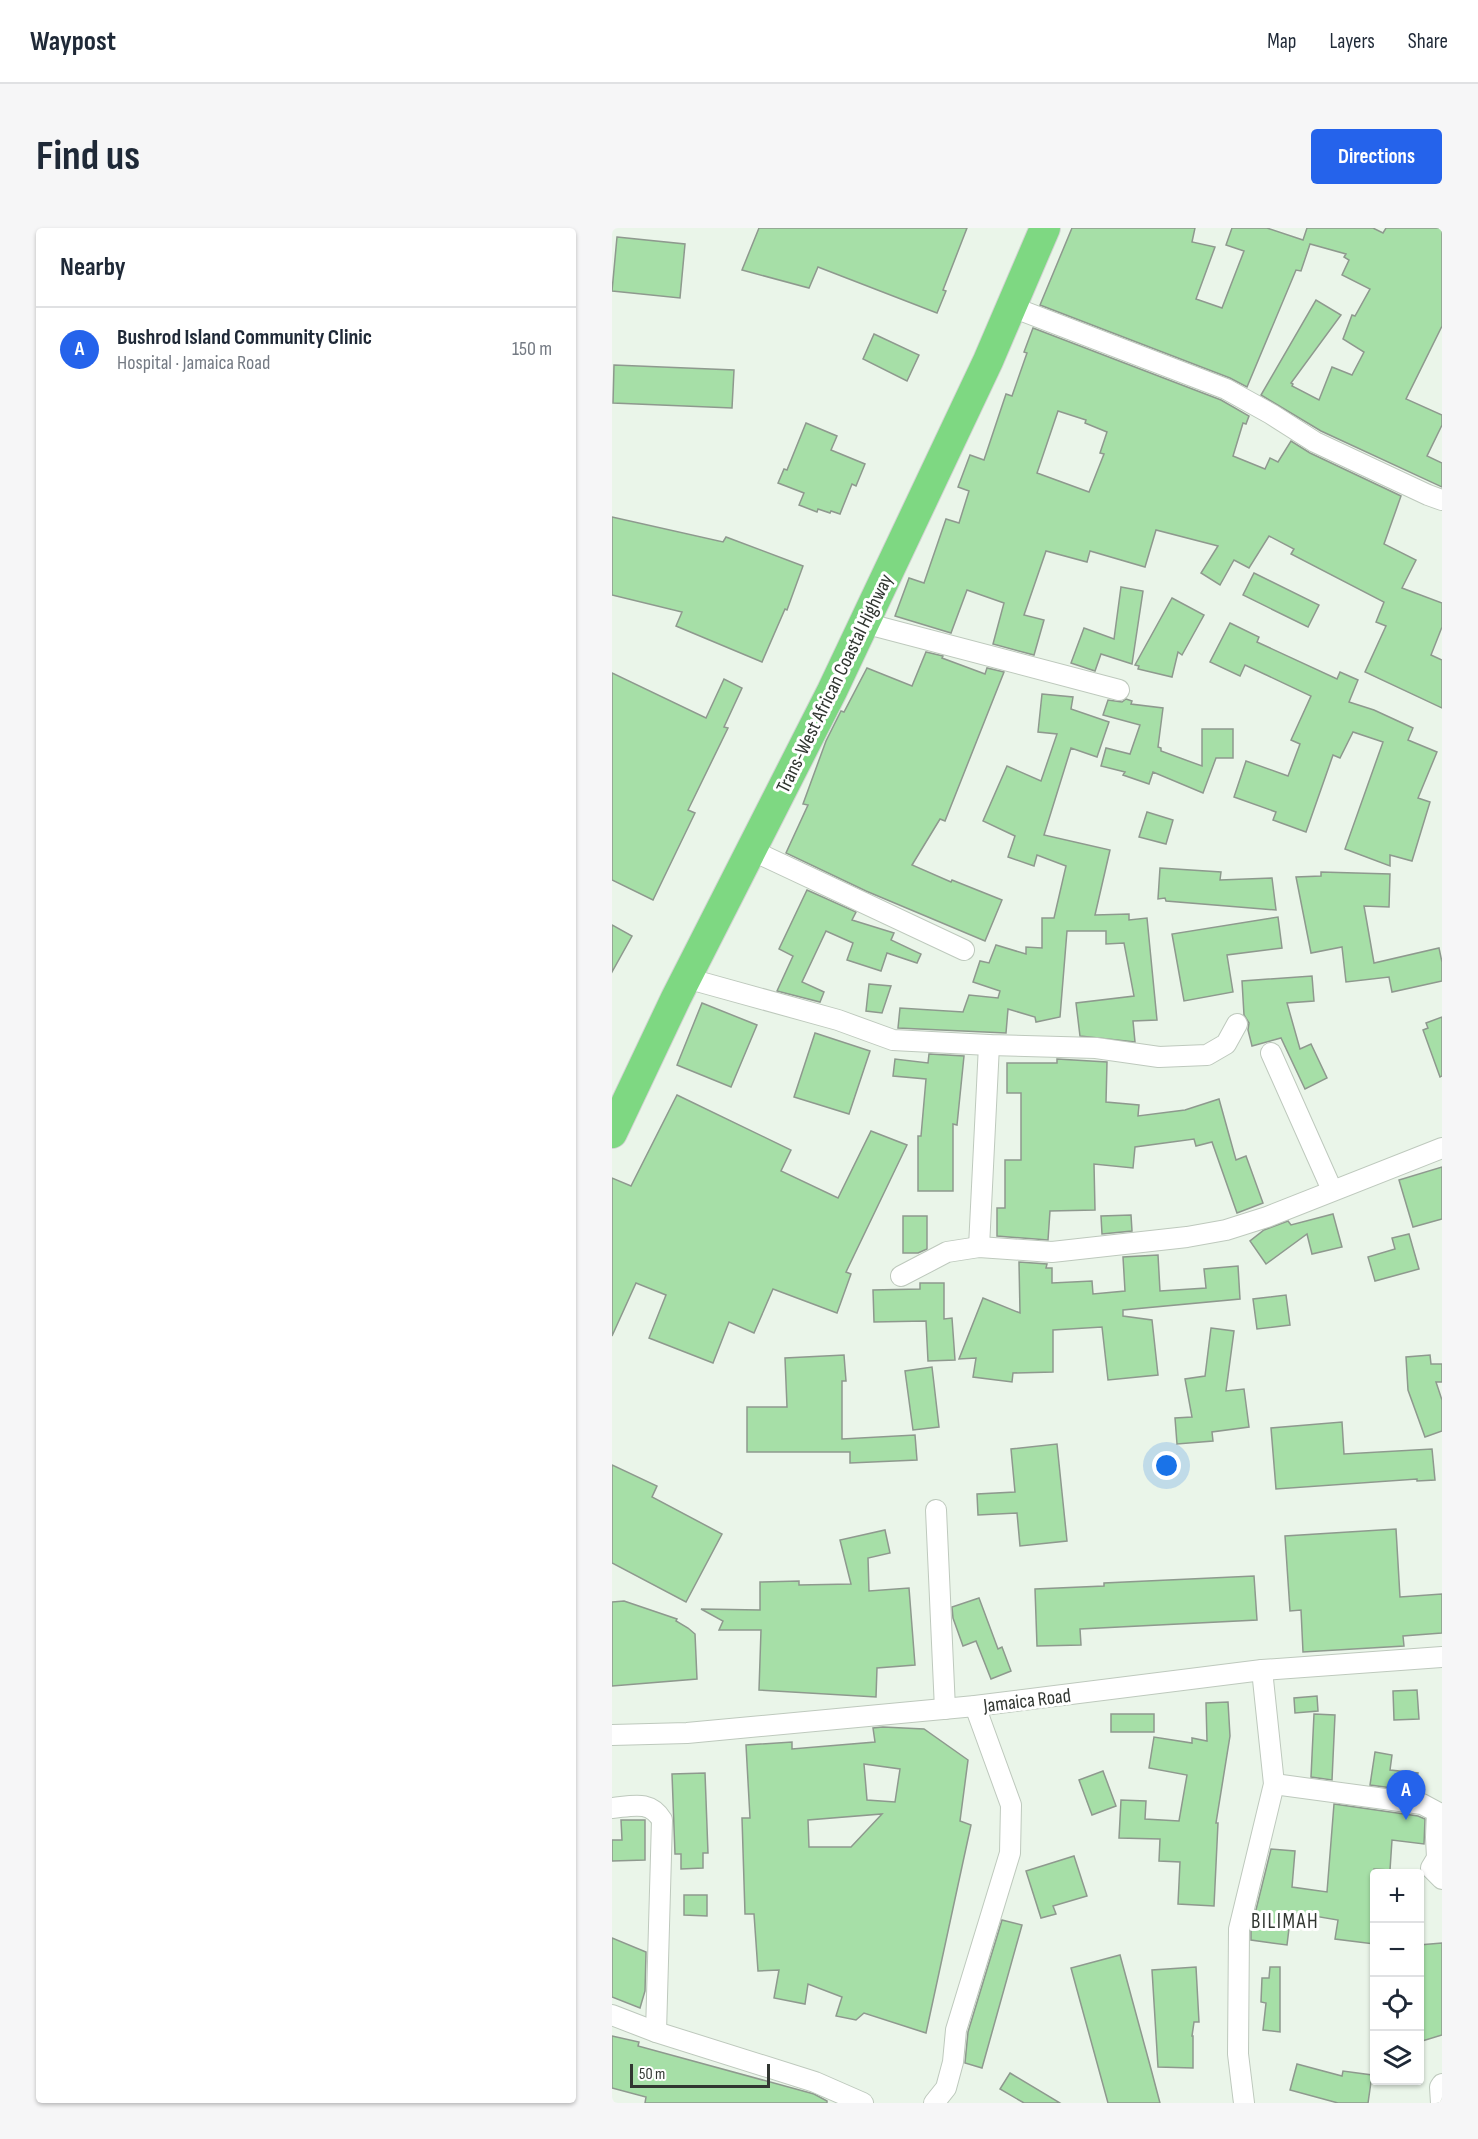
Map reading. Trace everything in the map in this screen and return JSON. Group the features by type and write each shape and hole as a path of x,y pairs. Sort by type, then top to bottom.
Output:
{"highway":[{"name":"Trans-West African Coastal Highway","path":"612,1133 686,978 832,691 1012,307 1045,228"}],"street":[{"path":"1012,307 1226,389 1271,414 1314,442 1442,500"},
{"path":"864,623 1119,690"},
{"path":"751,850 964,950"},
{"path":"686,978 838,1020 893,1040 1096,1048 1159,1057 1207,1055 1226,1044 1237,1024"},
{"path":"979,1247 989,1045"},
{"path":"1271,1053 1332,1190"},
{"path":"901,1276 947,1252 979,1247 1052,1252 1187,1237 1226,1230 1267,1217 1442,1148"},
{"path":"936,1510 945,1709"},
{"name":"Jamaica Road","path":"612,1735 687,1733 945,1709 1262,1670 1442,1657"},
{"path":"1244,2103 1238,2054 1239,1929 1274,1784 1262,1670"},
{"path":"934,2103 946,2088 953,2062 956,2030 1010,1853 1011,1805 975,1706"},
{"path":"1274,1784 1422,1804 1437,1812 1437,1858 1431,1868 1442,1879"},
{"path":"612,1808 647,1806 656,1810 662,1820 656,2032"},
{"path":"612,2014 656,2032 815,2082 863,2103"},
{"path":"1441,2103 1440,2087 1442,2084"}],"building":[{"path":"759,228 967,228 943,290 946,291 937,313 818,267 809,288 742,270"},
{"path":"1072,228 1195,228 1192,242 1215,247 1196,299 1222,308 1244,251 1226,245 1232,228 1267,228 1303,240 1307,228 1373,228 1383,233 1386,228 1442,228 1442,326 1406,399 1442,415 1442,425 1427,456 1442,463 1442,487 1321,431 1261,395 1316,300 1341,315 1291,383 1292,386 1319,400 1332,367 1352,375 1364,352 1343,339 1352,315 1355,316 1370,289 1342,275 1349,260 1344,257 1346,254 1310,244 1301,271 1296,270 1247,387 1230,378 1040,305"},
{"path":"617,237 685,244 680,298 612,291"},
{"path":"1033,328 1221,400 1249,416 1246,424 1243,423 1233,456 1265,469 1270,458 1278,462 1291,441 1310,453 1401,496 1384,544 1416,560 1402,588 1442,603 1442,627 1431,655 1442,660 1442,708 1365,672 1386,626 1376,622 1384,602 1291,554 1294,549 1269,536 1249,568 1234,560 1220,585 1201,573 1218,546 1156,530 1145,567 1090,551 1087,562 1046,551 1024,615 1044,620 1034,655 993,644 1004,603 967,590 951,633 895,616 909,578 924,583 946,519 959,523 969,491 958,487 970,455 984,460 1006,394 1012,396 1027,353 1024,352","holes":["1058,411 1086,420 1085,423 1107,432 1100,453 1104,454 1089,492 1037,473"]},
{"path":"874,334 919,355 907,381 863,359"},
{"path":"614,365 734,370 732,408 613,403"},
{"path":"806,423 837,436 831,450 865,464 856,486 852,484 840,514 818,509 817,512 799,505 804,493 778,483 784,469 787,470"},
{"path":"612,517 723,542 726,537 803,566 787,610 785,609 762,662 676,626 682,612 612,595"},
{"path":"1254,573 1319,605 1308,627 1243,595"},
{"path":"1121,587 1143,591 1132,664 1101,654 1095,671 1071,663 1084,628 1114,639"},
{"path":"1172,598 1204,615 1182,655 1178,652 1172,677 1138,669 1139,666 1135,665"},
{"path":"1230,623 1259,637 1257,642 1337,679 1340,672 1358,680 1349,702 1374,710 1413,728 1408,740 1437,752 1418,798 1430,802 1412,861 1390,855 1390,866 1345,849 1383,742 1353,732 1340,758 1333,755 1306,832 1273,820 1276,812 1234,797 1246,761 1288,776 1300,744 1291,740 1311,696 1245,665 1240,676 1210,662"},
{"path":"926,652 943,656 942,658 985,674 987,668 1004,672 945,821 940,819 912,865 1002,900 985,941 866,891 786,853 808,805 803,804 826,741 867,668 912,686"},
{"path":"612,673 706,718 724,679 742,688 724,727 728,728 688,810 695,813 653,900 612,880"},
{"path":"1042,694 1073,697 1071,709 1109,722 1097,757 1071,748 1044,835 1110,850 1095,915 1129,914 1129,920 1147,918 1157,1020 1133,1021 1135,1042 1080,1036 1076,1003 1134,996 1124,943 1106,944 1106,931 1067,931 1060,1017 1036,1022 1035,1017 1008,1009 1006,1033 898,1028 900,1008 963,1012 969,995 998,998 1000,991 973,982 980,961 989,963 996,945 1026,954 1026,947 1042,948 1042,918 1054,918 1066,866 1037,855 1034,866 1008,857 1015,836 983,821 1007,766 1041,781 1057,734 1038,732"},
{"path":"1126,699 1132,701 1131,704 1163,708 1158,747 1161,751 1202,766 1202,729 1233,729 1233,758 1216,758 1203,793 1153,772 1149,784 1123,775 1125,772 1101,766 1106,748 1130,754 1140,725 1103,715 1108,700 1122,702"},
{"path":"1147,812 1173,820 1166,844 1139,837"},
{"path":"1160,868 1221,872 1220,880 1272,878 1276,910 1158,899"},
{"path":"1321,872 1390,874 1389,907 1364,906 1374,963 1439,948 1442,981 1392,992 1389,977 1346,982 1342,947 1311,953 1296,877 1321,876"},
{"path":"807,890 856,912 852,920 894,933 891,940 921,954 917,963 887,953 881,971 847,960 853,943 826,931 802,982 824,992 820,1002 777,991 793,956 779,949"},
{"path":"1278,917 1282,948 1227,955 1233,992 1184,1001 1172,934"},
{"path":"612,925 632,936 612,972"},
{"path":"1312,976 1314,1001 1287,1003 1300,1049 1311,1044 1327,1078 1305,1089 1281,1038 1252,1046 1248,1030 1249,1023 1244,1015 1242,981"},
{"path":"869,984 891,986 882,1013 866,1011"},
{"path":"702,1003 757,1025 731,1087 677,1065"},
{"path":"1442,1017 1442,1076 1440,1077 1423,1030 1428,1028 1426,1023"},
{"path":"815,1033 870,1051 849,1114 794,1097"},
{"path":"929,1054 964,1056 957,1125 953,1124 953,1191 918,1191 918,1136 921,1136 926,1079 893,1076 895,1059 928,1063"},
{"path":"1057,1059 1107,1062 1106,1102 1139,1105 1138,1116 1185,1110 1219,1099 1236,1160 1246,1156 1263,1203 1237,1213 1212,1142 1196,1146 1194,1139 1135,1147 1133,1168 1094,1164 1095,1210 1050,1211 1048,1240 997,1236 997,1208 1005,1208 1005,1160 1021,1160 1021,1093 1007,1093 1007,1063 1057,1063"},
{"path":"677,1095 791,1150 781,1171 838,1198 871,1131 907,1145 846,1272 851,1274 837,1313 773,1289 754,1333 729,1322 713,1363 649,1338 666,1295 636,1283 612,1336 612,1178 631,1186"},
{"path":"1442,1167 1442,1219 1413,1227 1399,1180"},
{"path":"1333,1214 1342,1247 1312,1254 1307,1234 1266,1264 1250,1241 1264,1230 1288,1221 1291,1225"},
{"path":"1131,1215 1132,1231 1102,1234 1101,1216"},
{"path":"903,1216 927,1216 927,1249 918,1253 903,1253"},
{"path":"1409,1234 1419,1269 1375,1281 1368,1257 1395,1249 1392,1238"},
{"path":"1158,1255 1160,1291 1206,1288 1204,1269 1238,1266 1240,1299 1123,1310 1123,1316 1152,1320 1158,1375 1108,1380 1102,1327 1053,1330 1053,1372 1013,1373 1012,1382 973,1377 976,1358 959,1359 983,1298 1020,1313 1019,1262 1047,1264 1046,1268 1052,1268 1052,1283 1092,1281 1093,1294 1125,1291 1123,1257"},
{"path":"920,1283 944,1283 944,1319 952,1318 955,1360 928,1361 926,1321 874,1322 873,1290 920,1289"},
{"path":"1286,1295 1290,1325 1257,1329 1253,1299"},
{"path":"1211,1328 1234,1331 1226,1391 1244,1389 1249,1427 1212,1432 1213,1441 1177,1444 1175,1418 1192,1417 1185,1379 1205,1376"},
{"path":"844,1355 846,1381 842,1381 842,1439 915,1435 917,1460 850,1463 850,1452 747,1452 747,1407 787,1407 785,1358"},
{"path":"1430,1355 1431,1364 1442,1364 1442,1382 1436,1382 1442,1400 1442,1431 1425,1437 1408,1390 1406,1357"},
{"path":"932,1367 939,1427 913,1430 905,1371"},
{"path":"1342,1422 1344,1454 1432,1449 1435,1480 1417,1481 1417,1479 1276,1489 1271,1428"},
{"path":"1057,1444 1067,1541 1020,1546 1017,1513 978,1515 977,1494 1015,1492 1011,1449"},
{"path":"612,1465 657,1486 652,1497 722,1534 686,1602 612,1563"},
{"path":"1396,1529 1400,1597 1442,1594 1442,1633 1403,1636 1404,1646 1303,1652 1301,1610 1290,1611 1285,1536"},
{"path":"885,1530 890,1553 868,1558 869,1591 909,1588 915,1665 877,1668 876,1697 759,1690 761,1630 719,1630 723,1621 701,1609 760,1610 760,1582 799,1581 799,1585 851,1584 840,1540"},
{"path":"1254,1576 1257,1620 1080,1629 1081,1645 1037,1646 1035,1589 1104,1586 1104,1583"},
{"path":"979,1598 998,1649 1002,1647 1011,1671 991,1679 976,1641 963,1646 953,1618 952,1607"},
{"path":"624,1601 677,1619 676,1621 695,1634 697,1679 612,1686 612,1602"},
{"path":"1417,1690 1419,1719 1394,1720 1393,1691"},
{"path":"1317,1696 1318,1711 1295,1713 1294,1698"},
{"path":"1228,1702 1230,1736 1216,1823 1218,1823 1214,1906 1178,1904 1180,1862 1159,1861 1160,1839 1119,1838 1121,1800 1146,1801 1145,1819 1179,1821 1187,1775 1149,1768 1154,1737 1192,1743 1192,1738 1207,1741 1206,1703"},
{"path":"1111,1714 1154,1714 1154,1732 1111,1732"},
{"path":"1314,1714 1335,1715 1332,1780 1311,1777"},
{"path":"873,1728 924,1729 968,1760 960,1821 971,1825 926,2033 864,2013 856,2020 836,2016 842,1997 808,1984 805,2004 774,1998 779,1970 758,1971 754,1914 745,1914 742,1818 750,1818 746,1745 792,1742 792,1749 875,1742","holes":["864,1764 900,1769 895,1802 867,1800","882,1814 851,1847 809,1847 808,1820"]},
{"path":"1375,1752 1392,1755 1390,1770 1418,1773 1415,1791 1370,1785"},
{"path":"1103,1771 1116,1806 1092,1815 1079,1780"},
{"path":"705,1773 708,1853 703,1853 703,1868 681,1869 681,1854 675,1854 672,1774"},
{"path":"1334,1804 1418,1816 1425,1819 1424,1844 1392,1840 1390,1869 1370,1869 1370,1943 1335,1939 1338,1920 1291,1912 1287,1945 1251,1940 1251,1930 1271,1849 1295,1851 1292,1887 1327,1892"},
{"path":"621,1820 645,1820 645,1860 612,1861 612,1840 622,1840"},
{"path":"1074,1856 1087,1896 1053,1906 1056,1914 1041,1918 1026,1871"},
{"path":"684,1895 707,1895 707,1916 684,1915"},
{"path":"1002,1920 1022,1925 982,2068 965,2063 968,2032"},
{"path":"612,1938 646,1952 645,1991 640,2008 612,1997"},
{"path":"1442,1943 1442,2035 1424,2040 1424,1977 1424,1945"},
{"path":"1120,1955 1160,2103 1108,2103 1071,1968"},
{"path":"1196,1967 1199,2022 1194,2022 1192,2036 1193,2068 1158,2067 1152,1970"},
{"path":"1270,1967 1280,1967 1280,2032 1263,2030 1266,2003 1261,2002 1262,1978 1269,1978"},
{"path":"612,2036 639,2042 638,2046 814,2094 827,2103 645,2103 646,2097 612,2088"},
{"path":"1297,2064 1342,2076 1343,2071 1370,2075 1368,2103 1338,2103 1290,2090"},
{"path":"1010,2073 1060,2103 1024,2103 1000,2089"}],"place":[{"name":"Bushrod Island Community Clinic","path":"1406,1820"}],"district":[{"name":"BILIMAH","path":"1285,1921"}]}
